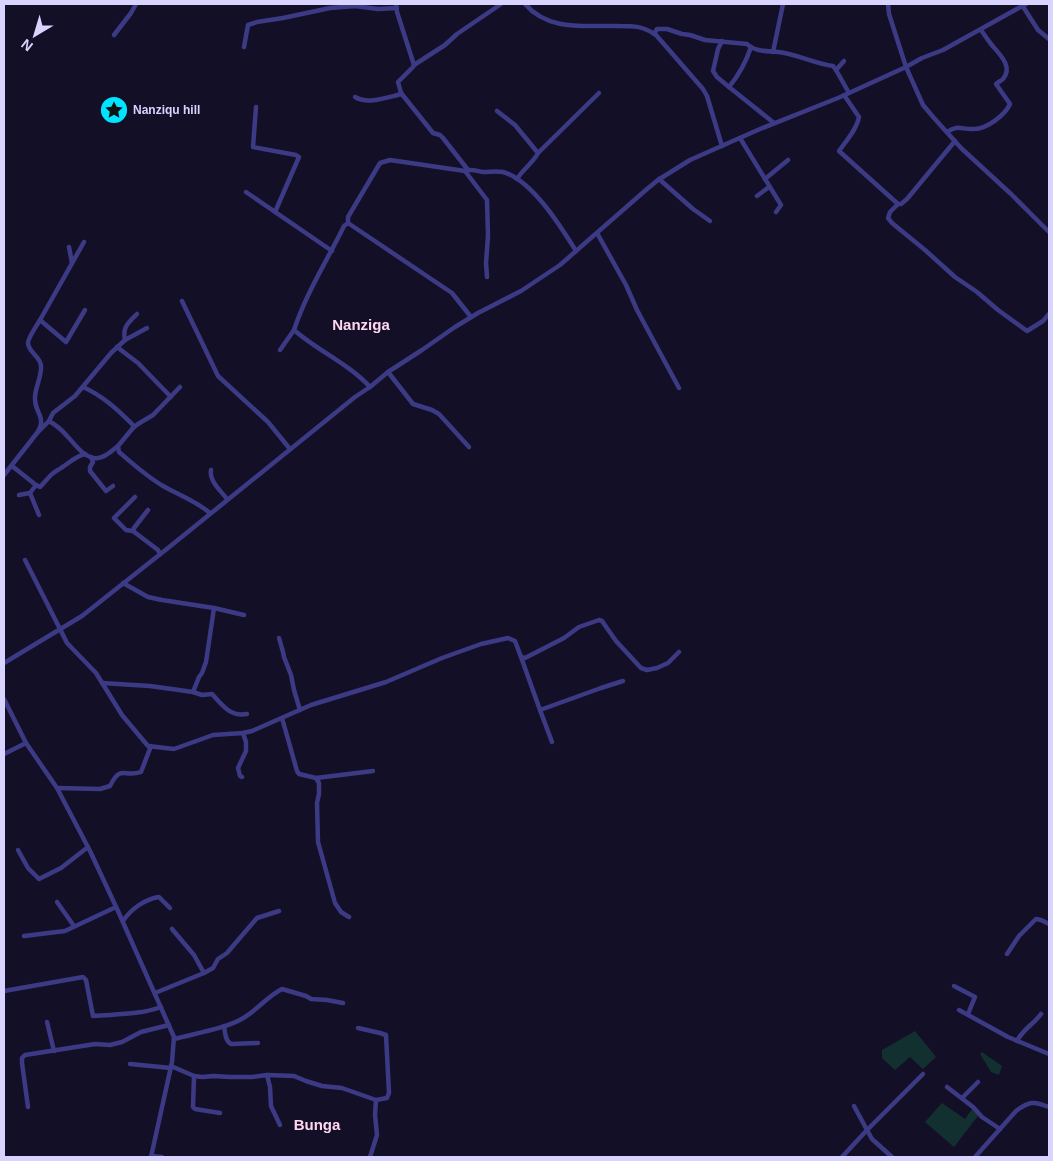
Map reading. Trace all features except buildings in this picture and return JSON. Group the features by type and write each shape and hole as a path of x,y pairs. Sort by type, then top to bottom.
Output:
{"street":[{"path":"114,35 136,4"},
{"path":"488,277 486,262 488,236 487,200 443,138 433,133 402,94 398,82 414,65 501,4"},
{"path":"525,4 532,12 556,24 636,26 654,34 703,89 707,96 722,146"},
{"path":"772,52 783,4"},
{"path":"888,4 889,14 906,67 923,104 955,141 1049,232"},
{"path":"4,663 82,616 388,372 471,317 521,291 560,265 659,179 690,160 849,93 943,50 981,30 1023,4 1038,30 1049,39"},
{"path":"244,48 248,25 257,22 330,8 355,6 378,9 396,6 414,65"},
{"path":"654,34 657,29 667,29 705,40 748,44 751,47 793,55 834,66 849,93"},
{"path":"947,132 953,128 974,129 984,127 997,119 1008,109 1010,104 996,84 1003,79 1007,69 1006,64 981,30"},
{"path":"722,41 718,49 713,71 717,77 774,123"},
{"path":"729,87 744,64 751,47"},
{"path":"836,70 844,61"},
{"path":"517,179 538,153 599,93"},
{"path":"356,97 364,100 402,94"},
{"path":"844,95 859,116 839,152 898,204"},
{"path":"256,106 253,147 299,157 275,212"},
{"path":"497,111 515,125 538,153"},
{"path":"740,138 781,205 776,212"},
{"path":"955,141 907,199 890,212 888,218 955,278 977,292 1027,331 1043,321 1049,314"},
{"path":"280,350 294,330 308,294 344,226 348,223 348,218 380,164 390,160 466,171 501,172 517,179 531,189 539,198 576,251"},
{"path":"765,179 788,160"},
{"path":"659,179 693,209 710,221"},
{"path":"757,196 770,187"},
{"path":"246,192 332,251"},
{"path":"348,223 452,293 471,317"},
{"path":"597,233 626,284 637,310 679,388"},
{"path":"4,475 41,426 35,400 41,366 39,359 28,346 28,341 84,242"},
{"path":"69,248 72,263"},
{"path":"182,301 218,376 268,422 290,449"},
{"path":"40,320 66,342 85,310"},
{"path":"125,340 126,327 138,314"},
{"path":"37,433 49,421 53,412 75,396 117,347 125,340 147,328"},
{"path":"294,330 362,378 370,387"},
{"path":"117,347 138,363 171,396"},
{"path":"388,372 413,404 439,414 468,447"},
{"path":"83,387 110,403 133,425 133,428"},
{"path":"49,421 68,436 80,450 98,459 118,446 133,428 153,414 180,387"},
{"path":"118,446 119,452"},
{"path":"112,451 119,452 144,474 202,506 210,513"},
{"path":"12,466 40,487 52,474 64,467 68,462 86,454"},
{"path":"91,457 93,462 90,471 106,491 113,486"},
{"path":"211,470 210,475 212,479 227,499"},
{"path":"19,495 30,493 36,485"},
{"path":"30,493 39,515"},
{"path":"136,497 114,518 126,530 133,532 158,550 160,554"},
{"path":"133,532 148,510"},
{"path":"25,560 67,643 96,673 122,715 148,746 174,749 213,734 252,731 311,705 386,682 481,644 508,638 515,641 552,742"},
{"path":"123,583 148,597 244,615"},
{"path":"193,692 206,662 214,608"},
{"path":"521,657 525,658 564,638 578,627 599,620 602,621 616,641 641,668 647,670 657,668 668,663 678,652"},
{"path":"279,638 300,710"},
{"path":"540,710 623,681"},
{"path":"102,683 150,686 202,695 212,694 232,714 247,714"},
{"path":"4,699 26,742 57,788 88,847 123,921 174,1039 171,1067 151,1157 162,1157"},
{"path":"282,718 296,771 299,774 316,778 373,771"},
{"path":"242,733 246,742 246,751 238,768 242,777"},
{"path":"4,754 26,742"},
{"path":"57,788 100,788 110,786 115,776 123,772 136,774 141,772 151,746"},
{"path":"316,778 319,783 317,803 318,842 335,903 341,912 349,917"},
{"path":"18,850 28,868 39,879 61,868 88,847"},
{"path":"123,921 127,914 141,904 155,898 159,897 170,908"},
{"path":"57,902 74,926"},
{"path":"24,936 64,931 116,907"},
{"path":"155,993 213,968 218,959 227,953 257,918 279,911"},
{"path":"1007,954 1019,936 1036,919 1049,924"},
{"path":"172,929 194,955 204,973"},
{"path":"4,991 83,977 86,980 93,1016 149,1011 161,1006"},
{"path":"954,986 975,997 968,1014"},
{"path":"174,1039 224,1026 246,1017 282,989 311,999 343,1004"},
{"path":"959,1010 1017,1041 1049,1054"},
{"path":"1017,1041 1021,1034 1036,1022 1041,1014"},
{"path":"47,1022 54,1051"},
{"path":"28,1107 22,1058 25,1055 95,1044 110,1045 122,1042 141,1032 169,1025"},
{"path":"224,1026 228,1043 258,1042"},
{"path":"130,1064 171,1067 194,1076 202,1077 294,1076 322,1086 342,1088 376,1100 384,1100 389,1096 386,1035 358,1028"},
{"path":"842,1157 866,1130 923,1074"},
{"path":"267,1075 271,1106 280,1125"},
{"path":"194,1076 194,1107 197,1110 220,1112"},
{"path":"962,1098 978,1082"},
{"path":"947,1087 973,1107 982,1117 1000,1129"},
{"path":"370,1157 376,1136 376,1100"},
{"path":"975,1157 1022,1106 1034,1102 1049,1107"},
{"path":"854,1106 872,1139 892,1157"}],"green space":[{"path":"915,1031 936,1057 923,1069 910,1057 895,1070 882,1058 882,1050"},
{"path":"982,1052 1002,1066 999,1075 991,1072 980,1054"},
{"path":"942,1103 965,1119 972,1109 978,1116 954,1147 925,1122"}],"place":[{"name":"Nanziqu hill","path":"114,110"}],"district":[{"name":"Nanziga","path":"361,324"},
{"name":"Bunga","path":"317,1124"}]}
